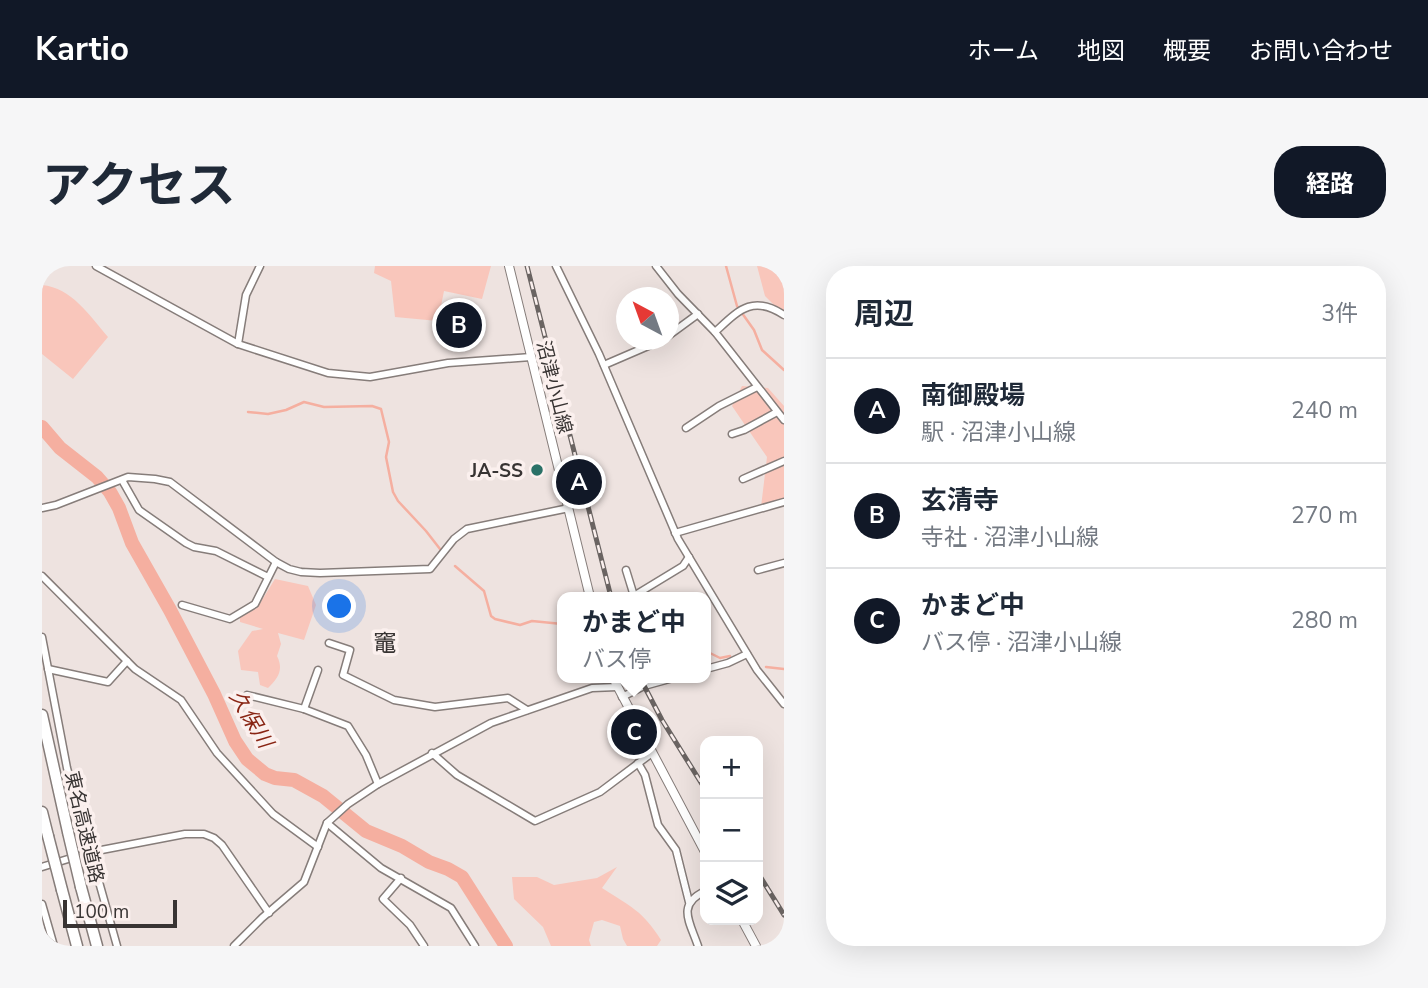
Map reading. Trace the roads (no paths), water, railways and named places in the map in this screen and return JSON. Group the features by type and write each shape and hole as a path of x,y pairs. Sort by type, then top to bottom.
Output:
{"highway":[{"name":"東名高速道路","path":"42,715 97,946"},
{"name":"東名高速道路","path":"42,812 77,946"}],"main road":[{"name":"沼津小山線","path":"509,266 589,592"},
{"path":"615,683 700,843"},
{"path":"745,925 757,946"}],"street":[{"path":"96,266 238,344 328,373 370,377 448,363 531,357"},
{"path":"238,344 246,295 260,266"},
{"path":"556,266 604,365 675,533 711,592"},
{"path":"656,266 715,332 784,420"},
{"path":"715,332 740,309 752,305 765,306 784,315"},
{"path":"679,328 698,314"},
{"path":"604,365 639,350"},
{"path":"686,428 719,406 757,387"},
{"path":"732,434 777,412"},
{"path":"743,479 784,461"},
{"path":"42,508 128,477 170,482 276,562 301,572 429,569 454,539 467,529 569,508"},
{"path":"122,480 139,510 186,543 216,551 268,577"},
{"path":"675,533 784,502"},
{"path":"641,592 683,566 690,557"},
{"path":"182,605 230,619 255,604 276,562"},
{"path":"758,569 784,563"},
{"path":"626,570 632,592"},
{"path":"42,576 135,669 181,700 192,720 217,753 273,814 318,847"},
{"path":"711,593 747,654 784,704"},
{"path":"42,638 67,768 117,946"},
{"path":"329,643 350,650 343,675 394,700 435,707 508,698 527,710"},
{"path":"711,668 747,654"},
{"path":"48,668 108,682 127,661"},
{"path":"304,709 318,670"},
{"path":"622,697 652,683"},
{"path":"234,946 304,882 327,823 348,804 432,753 491,723 592,688 617,687"},
{"path":"247,695 304,709 348,726 366,755 378,784"},
{"path":"432,753 457,775 535,821 600,792 652,753"},
{"path":"638,763 645,775 658,825 676,850 689,902 688,918 698,946"},
{"path":"327,823 381,868 451,908 475,946"},
{"path":"42,867 91,852 184,834 204,834 222,845 269,912"},
{"path":"401,878 383,899 410,925 424,946"},
{"path":"689,902 700,894"},
{"path":"42,904 54,946"}],"waterway":[{"path":"726,266 737,306 754,330 762,350 784,370"},
{"path":"248,412 268,414 304,402 324,407 372,406 381,409 389,442 386,457 393,492 440,549"},
{"name":"久保川","path":"42,427 60,448 97,477 110,492 132,543 214,694 235,741 247,759 265,774 294,780 323,796 366,831 462,877 506,946"},
{"path":"455,566 484,591 491,616 495,619 520,625 532,621 557,624"},
{"path":"711,654 720,658 730,656"},
{"path":"766,667 784,669"}],"railway":[{"path":"527,266 610,592"},
{"path":"643,683 700,781"},
{"path":"763,881 784,915"}],"place":[{"name":"玄清寺","path":"459,325"},
{"name":"JA-SS","path":"537,470"},
{"name":"南御殿場","path":"579,482"},
{"name":"かまど中","path":"634,732"}],"district":[{"name":"竈","path":"385,643"}]}
